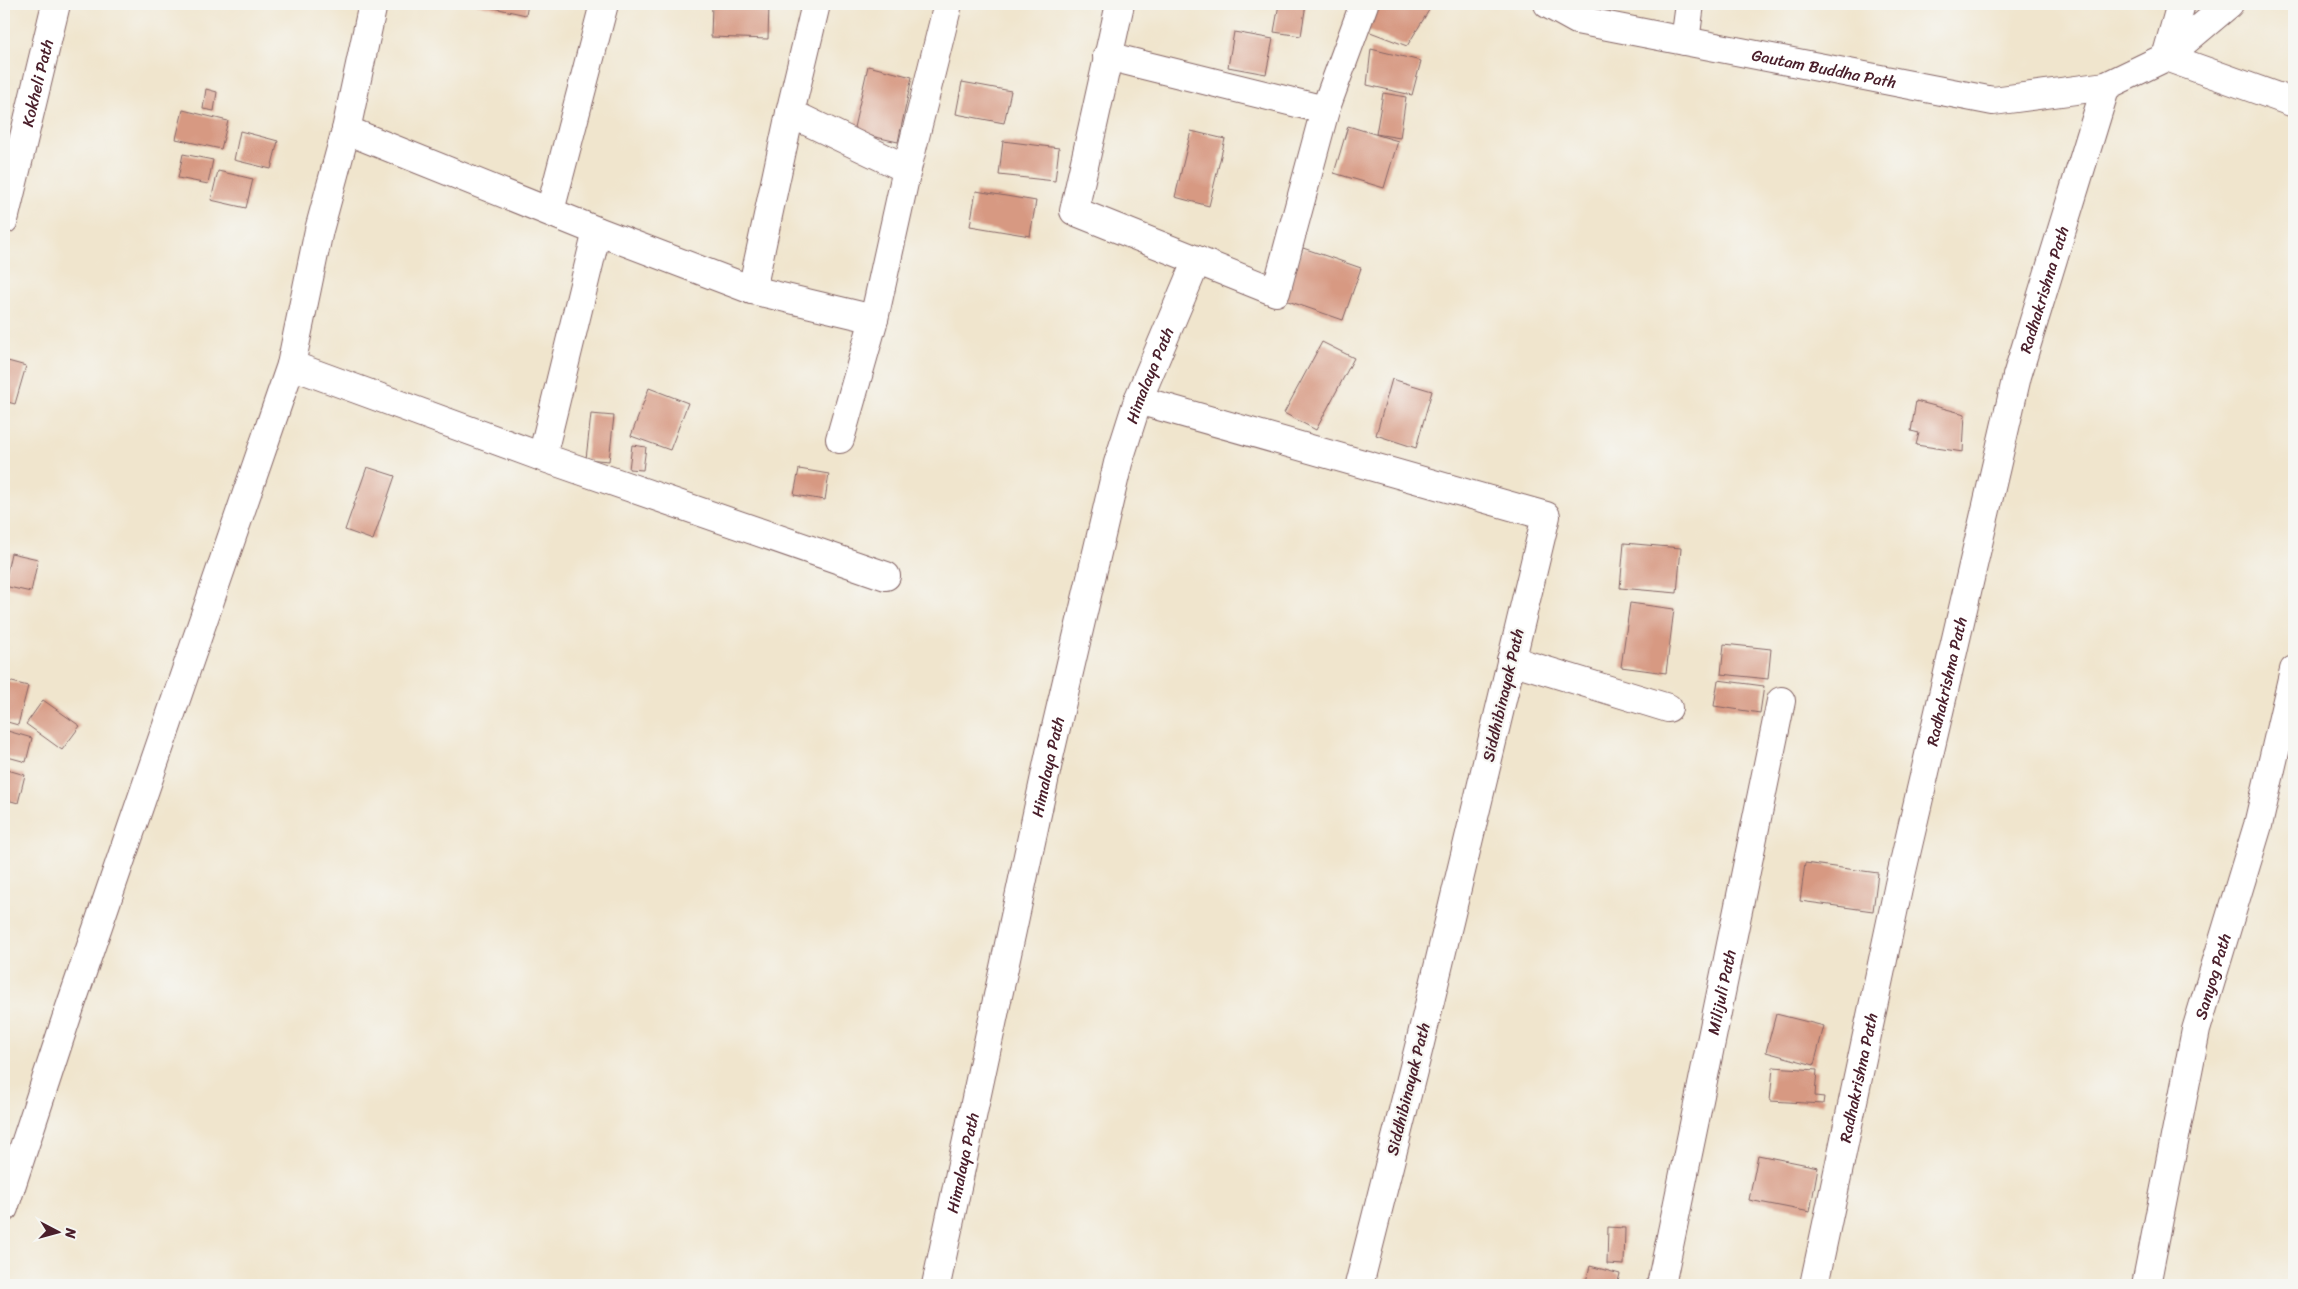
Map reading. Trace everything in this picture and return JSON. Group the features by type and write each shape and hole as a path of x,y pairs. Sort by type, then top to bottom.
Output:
{"street":[{"name":"Kokheli Path","path":"4,220 56,4"},
{"path":"4,1208 67,1016 291,365 319,230 346,130 372,4"},
{"path":"550,211 604,4"},
{"path":"752,290 816,4"},
{"path":"840,439 874,319 907,169 948,4"},
{"path":"1120,4 1074,210 1276,292 1325,110 1364,4"},
{"name":"Gautam Buddha Path","path":"1548,4 1577,20 1993,101 2106,86 2166,58 2229,4"},
{"path":"1685,41 1690,4"},
{"path":"2181,4 2166,58 2294,103"},
{"path":"1108,56 1325,110"},
{"name":"Radhakrishna Path","path":"1814,1285 1899,884 2017,376 2106,86"},
{"path":"790,114 907,169"},
{"path":"346,130 597,231 752,290 874,319"},
{"path":"542,457 597,231"},
{"name":"Himalaya Path","path":"936,1285 1050,753 1118,463 1138,400 1197,260"},
{"path":"291,365 542,457 886,576"},
{"name":"Siddhibinayak Path","path":"1138,400 1546,516 1420,1043 1359,1285"},
{"path":"1511,660 1668,708"},
{"name":"Sanyog Path","path":"2146,1285 2196,1030 2258,825 2294,670"},
{"name":"Milijuli Path","path":"1661,1285 1781,700"}],"building":[{"path":"476,4 528,4 526,15"},
{"path":"712,4 769,4 768,39 711,37"},
{"path":"1279,4 1306,4 1301,36 1274,32"},
{"path":"1379,4 1425,4 1431,7 1407,46 1365,30"},
{"path":"1234,32 1273,39 1266,74 1228,67"},
{"path":"1371,49 1421,61 1412,95 1367,85"},
{"path":"868,66 912,77 898,142 853,132"},
{"path":"962,82 1011,91 1004,123 956,114"},
{"path":"206,89 217,92 214,111 203,109"},
{"path":"1383,93 1406,97 1400,138 1376,134"},
{"path":"183,110 228,121 221,149 176,139"},
{"path":"1348,126 1398,141 1384,188 1334,173"},
{"path":"240,131 278,141 271,169 234,160"},
{"path":"1191,131 1225,139 1209,206 1175,197"},
{"path":"1003,141 1059,148 1055,181 999,175"},
{"path":"183,154 213,160 208,184 178,178"},
{"path":"218,171 253,179 246,208 211,200"},
{"path":"976,191 1036,201 1030,236 970,226"},
{"path":"1303,248 1361,268 1343,320 1285,300"},
{"path":"1322,342 1354,358 1316,430 1284,413"},
{"path":"4,360 26,366 15,404 4,401"},
{"path":"1392,379 1432,391 1416,448 1376,435"},
{"path":"649,388 688,403 670,450 631,436"},
{"path":"1916,401 1965,414 1963,452 1916,445 1919,433 1911,431"},
{"path":"591,414 614,416 609,461 586,459"},
{"path":"632,445 646,447 643,470 629,469"},
{"path":"367,467 395,476 373,540 345,530"},
{"path":"799,469 829,474 825,500 794,495"},
{"path":"1624,543 1681,548 1677,593 1620,588"},
{"path":"11,553 38,559 31,592 4,586"},
{"path":"1630,603 1674,609 1666,673 1621,667"},
{"path":"1724,644 1771,649 1768,679 1721,674"},
{"path":"4,680 28,686 18,725 4,721"},
{"path":"1718,680 1764,686 1760,713 1714,706"},
{"path":"43,700 80,726 62,750 26,724"},
{"path":"4,730 32,738 26,762 4,756"},
{"path":"4,769 25,775 18,803 4,799"},
{"path":"1805,863 1878,873 1873,911 1800,901"},
{"path":"1776,1014 1824,1026 1814,1065 1766,1052"},
{"path":"1773,1067 1817,1070 1815,1096 1824,1097 1823,1104 1770,1101"},
{"path":"1758,1155 1818,1167 1810,1212 1749,1200"},
{"path":"1608,1227 1625,1228 1624,1265 1607,1264"},
{"path":"1590,1266 1620,1274 1617,1285 1585,1285"}]}
